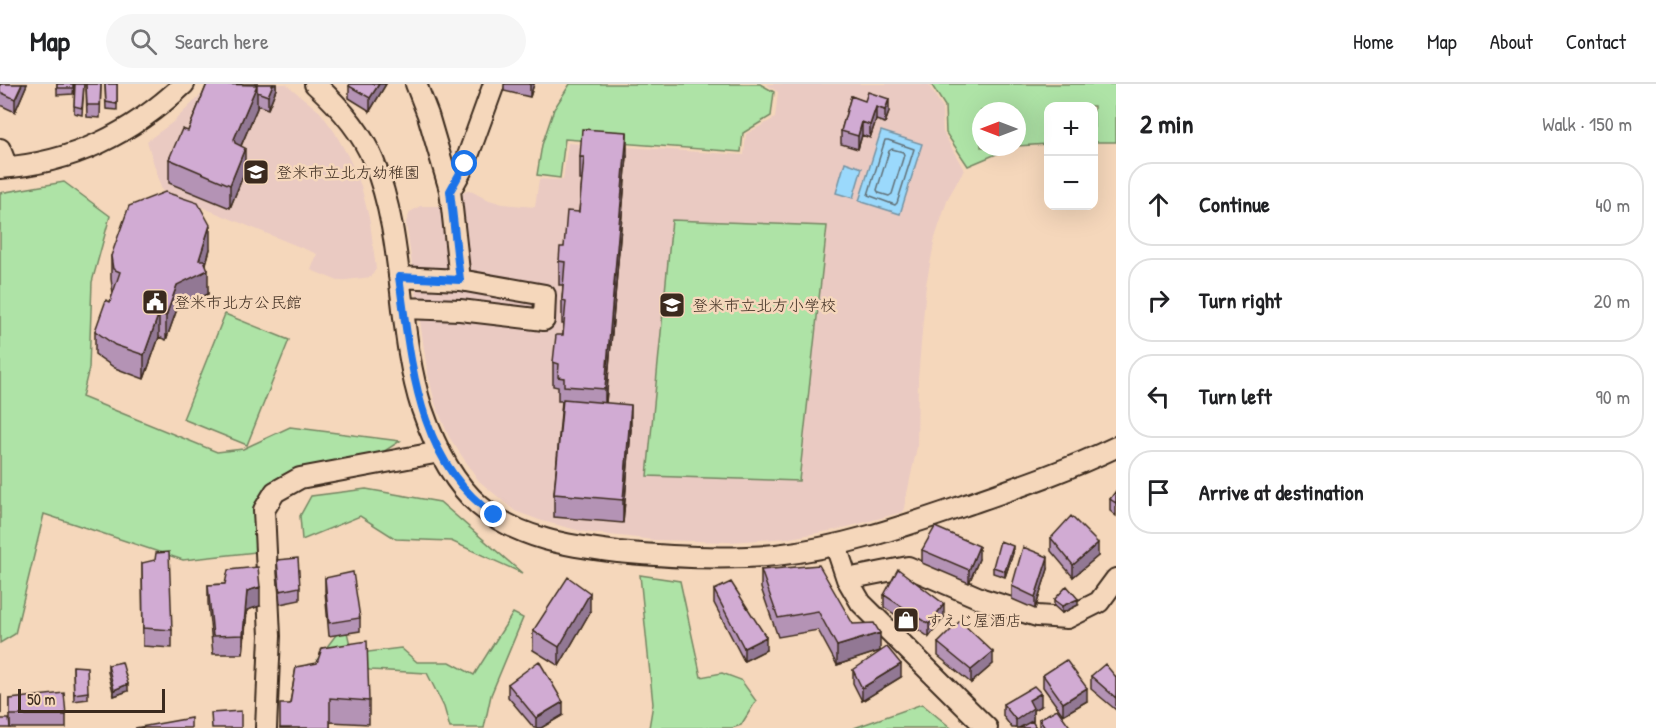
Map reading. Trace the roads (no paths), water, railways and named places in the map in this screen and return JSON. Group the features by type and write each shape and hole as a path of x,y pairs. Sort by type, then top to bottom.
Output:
{"street":[{"path":"2,161 46,162 80,152 106,141 135,124 163,104 184,84"},
{"path":"315,84 346,115 373,159 386,199 414,376 432,436 446,463 479,505 514,527 544,540 577,547 690,557 777,555 836,546 939,514 1034,482 1116,447"},
{"path":"417,84 450,191 460,280"},
{"path":"450,191 465,164 494,84"},
{"path":"399,277 460,280 545,295 544,320 460,310 404,308"},
{"path":"266,728 270,636 264,510 275,492 300,478 440,452"},
{"path":"836,546 847,579 861,603 987,728"},
{"path":"847,579 908,567 982,599 1037,616 1067,618 1099,602 1116,579"}],"water":[{"path":"881,131 922,144 900,214 859,201"},
{"path":"845,162 862,168 853,198 836,193"}],"place":[{"name":"登米市立北方幼稚園","path":"256,172"},
{"name":"登米市北方公民館","path":"155,302"},
{"name":"登米市立北方小学校","path":"672,305"},
{"name":"すえじ屋酒店","path":"906,620"}]}
